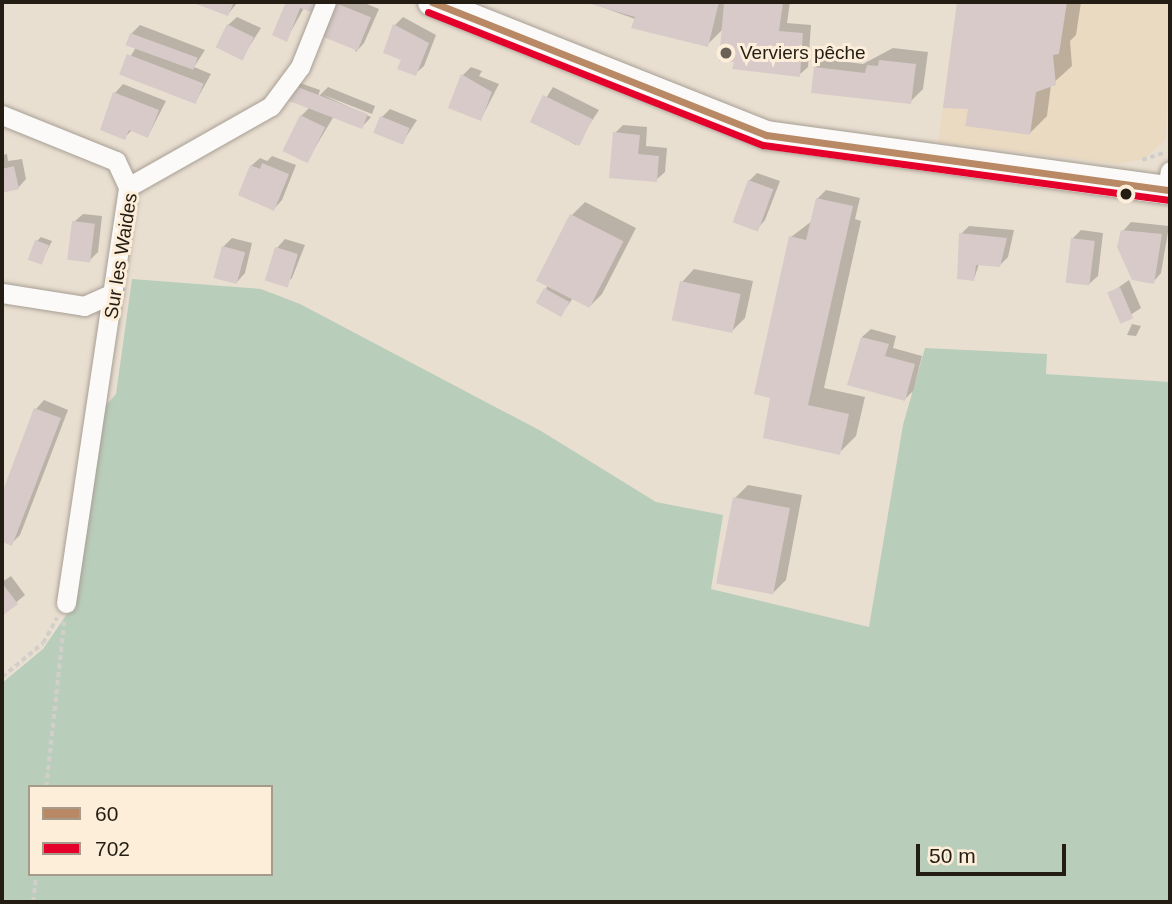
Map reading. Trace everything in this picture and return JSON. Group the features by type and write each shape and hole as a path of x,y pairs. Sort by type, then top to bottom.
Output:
{"main road":[{"path":"432,2 766,135 1169,183"}],"street":[{"name":"Sur les Waides","path":"66,603 128,187 271,106 300,67 326,2"},
{"path":"2,115 116,161 128,187"},
{"path":"2,293 84,306 113,293"}],"path":[{"path":"1136,162 1157,151 1170,155"},
{"path":"2,677 43,643 66,603"},
{"path":"46,785 66,603"},
{"path":"33,902 36,876"}],"shaded area":[{"path":"957,2 1170,2 1166,140 1144,159 1118,164 938,142"}],"green space":[{"path":"132,279 261,289 300,304 541,431 656,502 723,515 711,589 869,627 903,425 925,348 1047,354 1046,374 1170,382 1170,902 2,902 2,683 43,649 71,608 102,410 116,394"}],"building":[{"path":"191,2 234,2 228,16"},
{"path":"286,2 318,2 314,13 300,8 287,42 272,35"},
{"path":"333,2 371,17 358,51 320,35"},
{"path":"584,2 719,2 708,47 631,28 635,17"},
{"path":"724,2 783,3 779,31 803,33 800,77 732,69 734,62 719,61"},
{"path":"957,2 1067,2 1059,54 1053,55 1056,85 1036,92 1030,135 965,126 968,109 943,108"},
{"path":"227,24 254,37 243,61 216,47"},
{"path":"393,24 429,43 416,76 397,69 401,60 383,53"},
{"path":"130,33 198,58 193,70 126,45"},
{"path":"127,54 204,83 196,104 119,75"},
{"path":"879,60 916,64 911,104 811,93 814,67 865,73 867,65 878,66"},
{"path":"461,74 492,92 481,121 448,108"},
{"path":"295,86 368,114 362,129 289,101"},
{"path":"113,92 159,110 148,138 129,130 125,140 100,130"},
{"path":"543,95 592,119 579,146 530,122"},
{"path":"300,115 325,127 308,163 282,151"},
{"path":"380,116 410,128 403,145 373,133"},
{"path":"613,132 640,135 638,154 659,156 657,182 609,178"},
{"path":"262,163 289,174 274,211 238,195 250,165 260,169"},
{"path":"14,166 19,189 2,193 2,169"},
{"path":"748,180 773,189 758,232 733,222"},
{"path":"816,198 853,206 808,405 849,414 840,455 763,438 770,398 754,394 789,236 806,240"},
{"path":"570,214 623,241 589,308 536,281"},
{"path":"72,221 95,224 90,263 67,260"},
{"path":"1121,230 1162,234 1154,284 1132,280 1117,247"},
{"path":"959,233 1007,238 1000,267 976,265 974,281 957,279"},
{"path":"1071,238 1095,241 1089,286 1066,283"},
{"path":"35,240 49,245 42,265 28,260"},
{"path":"222,246 245,252 237,284 213,278"},
{"path":"275,247 298,254 288,287 265,280"},
{"path":"680,281 741,294 732,333 672,320"},
{"path":"1120,287 1133,318 1120,324 1107,292"},
{"path":"544,288 569,302 561,317 536,303"},
{"path":"861,337 889,344 885,356 915,364 905,401 847,385"},
{"path":"34,408 61,418 12,546 2,542 2,493"},
{"path":"733,497 790,508 773,594 716,583"},
{"path":"2,583 18,604 2,616"}],"transit line":[{"name":"60","path":"432,2 766,135 1170,190"},
{"name":"702","path":"428,12 763,145 1169,200"}],"place":[{"name":"Verviers pêche","path":"726,53"}]}
